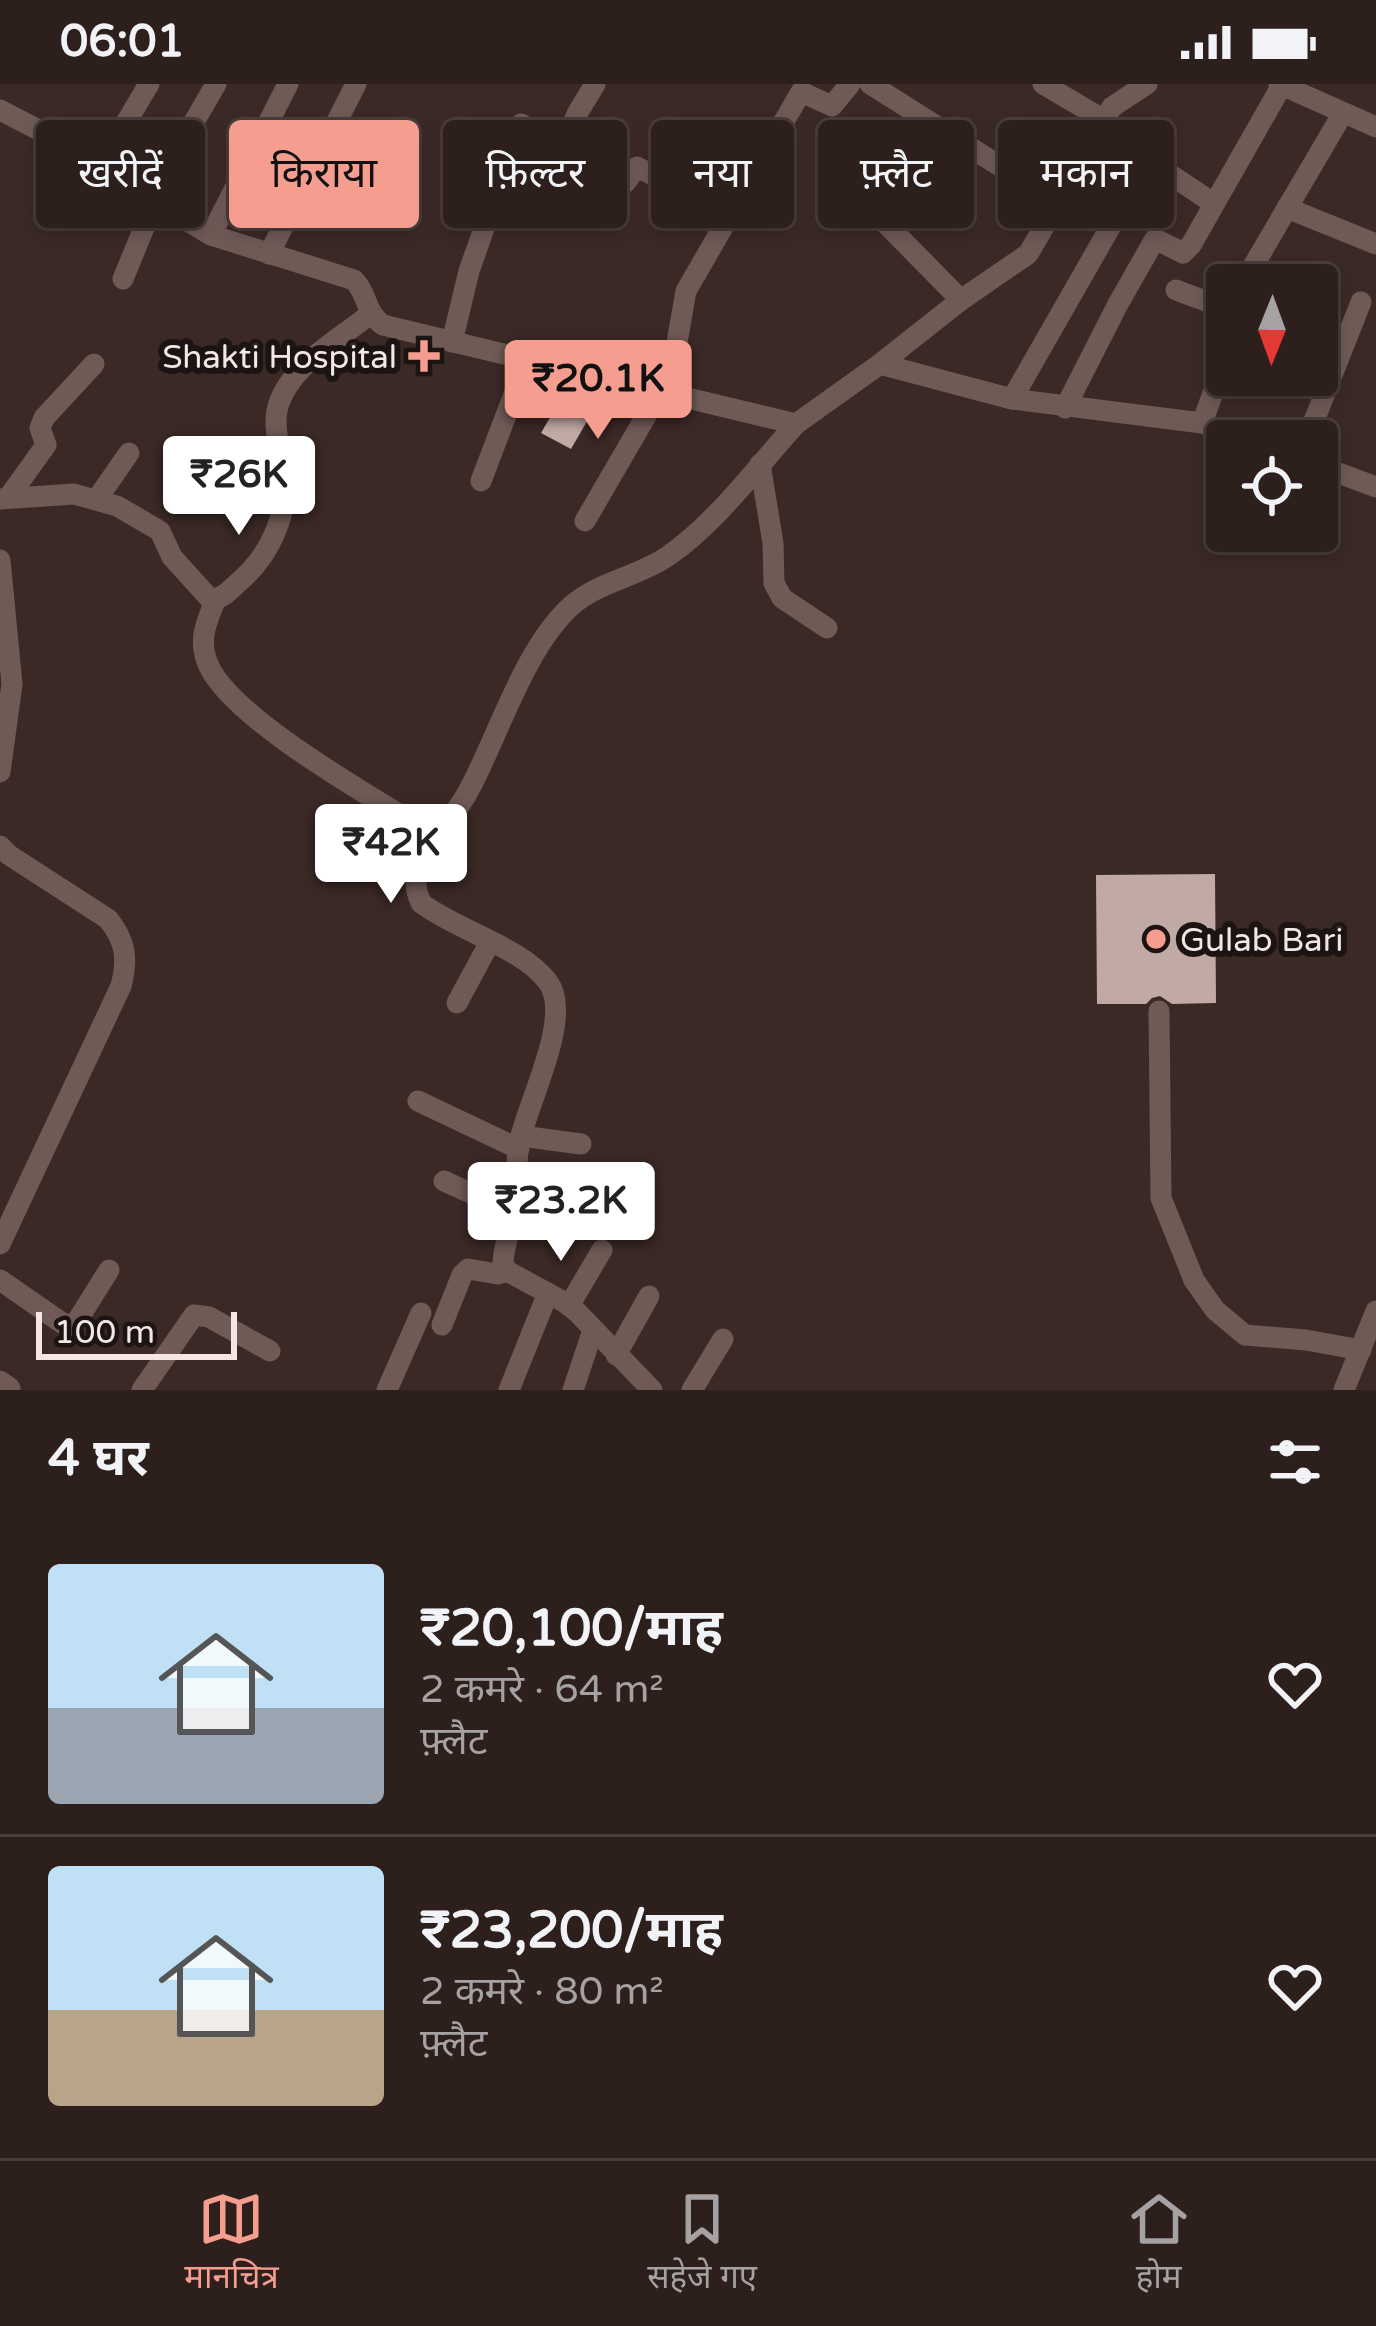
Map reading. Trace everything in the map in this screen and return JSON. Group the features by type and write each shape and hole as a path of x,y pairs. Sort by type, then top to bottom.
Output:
{"street":[{"path":"128,120 149,84"},
{"path":"196,120 216,84"},
{"path":"211,235 288,84"},
{"path":"269,254 356,84"},
{"path":"575,120 595,84"},
{"path":"784,120 801,92 832,106 850,84"},
{"path":"870,84 998,165"},
{"path":"1043,84 1097,120"},
{"path":"1103,120 1112,107 1147,84"},
{"path":"1065,408 1155,239 1183,253 1191,245 1280,85 1376,128"},
{"path":"0,110 36,129"},
{"path":"1254,264 1343,112"},
{"path":"627,181 637,166 651,173"},
{"path":"1174,178 1213,203"},
{"path":"1287,208 1376,244"},
{"path":"123,279 142,228"},
{"path":"200,228 354,280 362,287 370,314 383,325 796,424"},
{"path":"452,342 485,228"},
{"path":"585,521 664,393 686,290 720,228"},
{"path":"890,228 961,300"},
{"path":"652,1390 569,1306 508,1271 503,1256 514,1213 520,1143 548,1054 554,993 545,978 428,909 418,897 418,870 469,789 553,625 584,596 669,556 711,518 796,424 961,300 1019,263 1043,228"},
{"path":"1012,399 1110,228"},
{"path":"1176,290 1206,302"},
{"path":"1314,420 1361,302"},
{"path":"370,314 296,374 286,388 277,412 285,487 277,529 248,574 215,601 203,636 218,682 268,728 438,838"},
{"path":"482,481 526,360"},
{"path":"4,498 46,445 40,428 44,418 94,364"},
{"path":"880,364 1012,399 1206,424"},
{"path":"1202,423 1212,396"},
{"path":"97,499 129,453"},
{"path":"1338,473 1371,485 1376,460"},
{"path":"760,464 778,593 827,628"},
{"path":"4,498 74,494 97,499 155,526 172,557 215,601"},
{"path":"0,564 12,684 0,772"},
{"path":"0,845 108,919 119,932 126,966 121,986 0,1244"},
{"path":"457,1003 490,942"},
{"path":"1159,1012 1161,1198 1194,1280 1215,1310 1245,1335 1368,1342"},
{"path":"418,1101 520,1143 580,1144"},
{"path":"444,1181 514,1213"},
{"path":"569,1306 602,1250"},
{"path":"442,1324 468,1269 508,1271"},
{"path":"0,1280 62,1323 74,1326 109,1270"},
{"path":"509,1390 548,1293"},
{"path":"616,1354 649,1296"},
{"path":"1344,1390 1368,1342 1376,1312"},
{"path":"387,1390 421,1313"},
{"path":"142,1390 194,1315 209,1317 270,1351"},
{"path":"573,1390 593,1330"},
{"path":"692,1390 723,1339"}],"building":[{"path":"413,348 434,353 432,366 410,363"},
{"path":"567,388 597,404 571,449 541,433"},
{"name":"Gulab Bari","path":"1215,874 1216,1003 1172,1004 1160,996 1146,1004 1097,1004 1096,875"}],"place":[{"name":"Shakti Hospital","path":"424,356"},
{"name":"Gulab Bari","path":"1156,939"}]}
